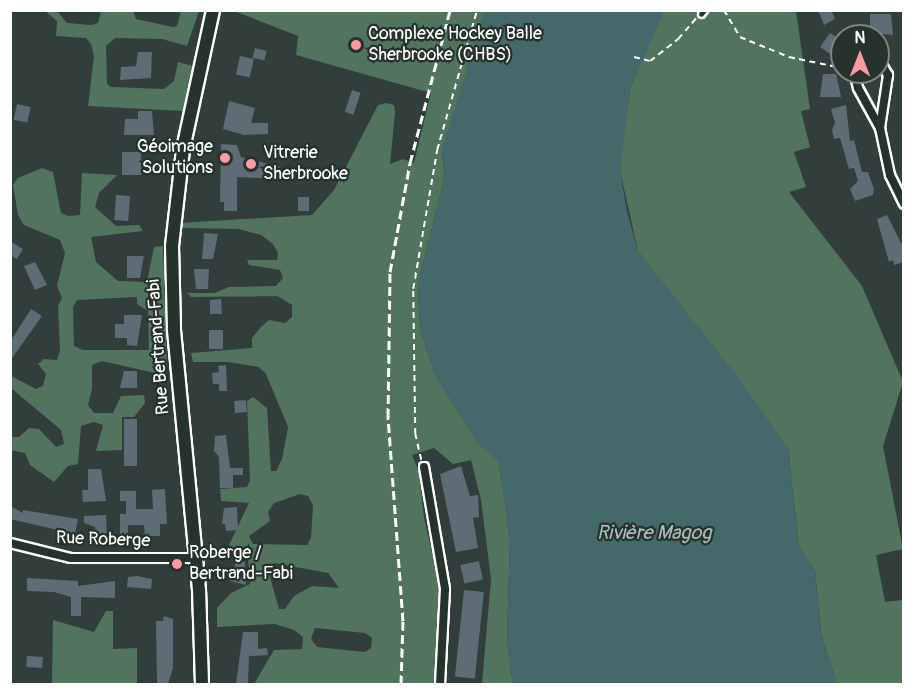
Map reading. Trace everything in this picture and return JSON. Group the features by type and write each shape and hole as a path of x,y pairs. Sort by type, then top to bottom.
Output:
{"street":[{"name":"Rue Bertrand-Fabi","path":"202,684 196,558 176,363 172,246 180,164 213,10"},
{"path":"857,84 880,128 891,175 903,204"},
{"path":"880,128 887,84"},
{"path":"424,467 445,589 440,684"},
{"name":"Rue Roberge","path":"10,543 71,558 196,558"}],"path":[{"path":"424,467 415,434 413,289 437,150 477,10"},
{"path":"724,10 740,37 789,57 830,66"},
{"path":"634,57 651,61 703,12"}],"green space":[{"path":"45,11 57,11 67,23 91,25 98,23 101,11 133,11 136,19 173,27 177,26 181,11 199,11 187,46 162,39 115,38 106,46 107,84 111,87 164,89 174,81 178,62 193,66 183,111 88,106 94,56 91,44 86,38 56,36 57,21"},
{"path":"234,11 485,11 442,153 445,177 419,280 418,298 421,332 435,374 477,442 499,461 510,539 507,642 513,684 482,684 491,579 481,500 471,460 453,464 434,448 412,455 419,472 424,518 442,594 435,684 254,684 274,650 302,649 303,637 294,630 275,624 217,627 217,608 231,593 250,584 248,558 229,553 228,547 249,503 221,501 220,489 247,487 250,480 247,401 253,397 267,408 271,471 276,471 282,459 288,427 266,374 259,367 229,362 193,362 191,353 252,348 252,338 269,320 285,323 292,317 292,305 277,296 191,297 187,293 215,293 229,287 276,286 283,278 280,270 249,265 247,260 277,260 278,253 273,244 261,235 239,229 183,228 179,223 312,215 334,190 378,105 386,103 394,105 390,164 403,159 414,163 431,93 296,55 298,36","holes":["300,494 308,496 313,505 311,538 307,545 253,544 249,536 270,521 268,512 274,503","274,563 328,573 339,588 312,586 294,596 285,609 279,609 268,570","315,628 365,633 372,638 371,648 365,652 317,647 311,639"]},
{"path":"663,11 796,11 810,109 801,111 810,147 794,152 806,187 789,192 862,286 903,382 883,446 903,549 876,555 885,602 903,600 903,684 837,684 821,634 815,571 799,548 788,448 638,251 620,171 623,134 630,89"},
{"path":"42,168 53,172 61,213 68,216 80,215 82,173 117,175 99,193 95,207 116,226 139,225 143,231 91,237 96,262 118,281 147,282 154,247 163,246 167,371 164,375 102,361 92,365 92,389 88,405 94,413 113,413 121,396 144,395 145,403 134,417 122,417 122,450 96,451 103,425 94,422 81,426 78,464 68,466 54,482 30,465 25,453 10,450 11,437 19,437 29,428 39,429 56,447 64,444 61,430 11,388 11,376 36,389 43,386 46,374 38,364 44,359 57,360 60,351 58,306 62,298 57,286 65,253 60,240 24,225 18,215 13,185 18,178","holes":["137,297 137,304 148,311 149,350 83,350 74,346 73,307 77,300"]},
{"path":"106,611 113,611 113,649 137,648 137,684 52,684 53,620 94,632"}],"water":[{"name":"Rivière Magog","path":"485,11 664,11 630,89 620,171 627,211 638,251 735,373 788,448 799,548 815,571 821,634 837,684 513,684 507,642 510,539 499,462 477,443 435,374 421,332 418,298 419,280 445,177 442,149"}],"building":[{"path":"818,10 831,10 835,19 824,25"},
{"path":"870,14 891,14 893,35 890,35 890,24 870,24"},
{"path":"830,33 830,54 820,47"},
{"path":"255,48 267,51 264,61 253,58"},
{"path":"138,52 152,52 151,78 120,80 121,67 136,66"},
{"path":"240,56 254,59 250,77 236,75"},
{"path":"823,74 830,74 830,84 838,84 841,97 820,97"},
{"path":"352,90 361,93 353,115 345,112"},
{"path":"229,101 255,108 251,123 268,123 268,134 244,135 223,129"},
{"path":"17,104 31,107 27,123 14,120"},
{"path":"846,105 850,141 854,140 862,172 868,172 874,189 873,195 855,201 850,189 858,181 854,168 849,169 840,138 834,139 832,130 835,123 831,109"},
{"path":"138,111 152,111 154,135 124,135 125,119 138,119"},
{"path":"221,144 237,145 241,157 280,167 279,179 237,177 237,211 224,211 224,202 220,202"},
{"path":"122,152 141,152 141,175 122,175"},
{"path":"116,195 130,196 128,221 114,220"},
{"path":"298,197 309,197 309,211 298,211"},
{"path":"887,215 903,247 903,262 894,265 893,260 889,262 877,219"},
{"path":"204,233 218,234 213,259 202,259"},
{"path":"10,241 23,249 17,259 10,255"},
{"path":"127,256 144,256 140,278 127,278"},
{"path":"35,262 47,285 35,290 24,266"},
{"path":"194,269 209,269 208,289 196,289"},
{"path":"221,299 222,314 210,314 210,300"},
{"path":"31,309 42,316 10,361 10,342"},
{"path":"124,315 142,315 137,346 127,345 127,338 115,338 115,324 124,324"},
{"path":"209,330 223,330 223,349 209,349"},
{"path":"226,365 227,391 219,391 219,384 213,384 212,373 219,372 218,366"},
{"path":"124,371 137,371 137,388 120,388"},
{"path":"246,400 247,412 235,413 234,401"},
{"path":"124,419 137,419 137,466 124,466"},
{"path":"226,435 230,468 243,468 243,475 233,475 233,488 220,488 219,457 214,451 215,436"},
{"path":"461,466 470,496 478,495 479,517 473,518 478,548 456,552 440,474"},
{"path":"88,469 101,469 106,501 83,502 82,490 88,490"},
{"path":"165,489 167,524 160,524 160,536 145,536 144,525 128,525 128,536 120,536 120,514 126,514 126,501 120,501 120,491 136,491 136,509 153,509 152,490"},
{"path":"10,506 23,513 23,510 78,519 75,534 10,519"},
{"path":"237,507 238,530 226,531 225,524 222,524 224,508"},
{"path":"106,515 107,538 96,538 95,527 84,523 84,516"},
{"path":"479,561 483,580 464,584 460,565"},
{"path":"235,562 245,562 246,585 230,581 230,568 235,567"},
{"path":"128,577 152,579 151,589 127,587"},
{"path":"27,578 78,581 78,586 115,581 115,598 81,597 81,616 71,616 71,597 54,592 27,591"},
{"path":"464,590 484,592 475,679 455,677"},
{"path":"164,616 173,619 173,668 168,684 157,684 156,621 163,621"},
{"path":"243,632 258,632 258,649 267,648 268,655 249,656 248,684 236,684"},
{"path":"27,656 43,657 42,668 26,667"}],"railway":[{"path":"401,684 403,621 388,417 390,272 410,163 450,10"}],"place":[{"name":"Complexe Hockey Balle Sherbrooke (CHBS)","path":"356,45"},
{"name":"Géoimage Solutions","path":"225,158"},
{"name":"Vitrerie Sherbrooke","path":"251,164"},
{"name":"Roberge / Bertrand-Fabi","path":"177,564"}]}
